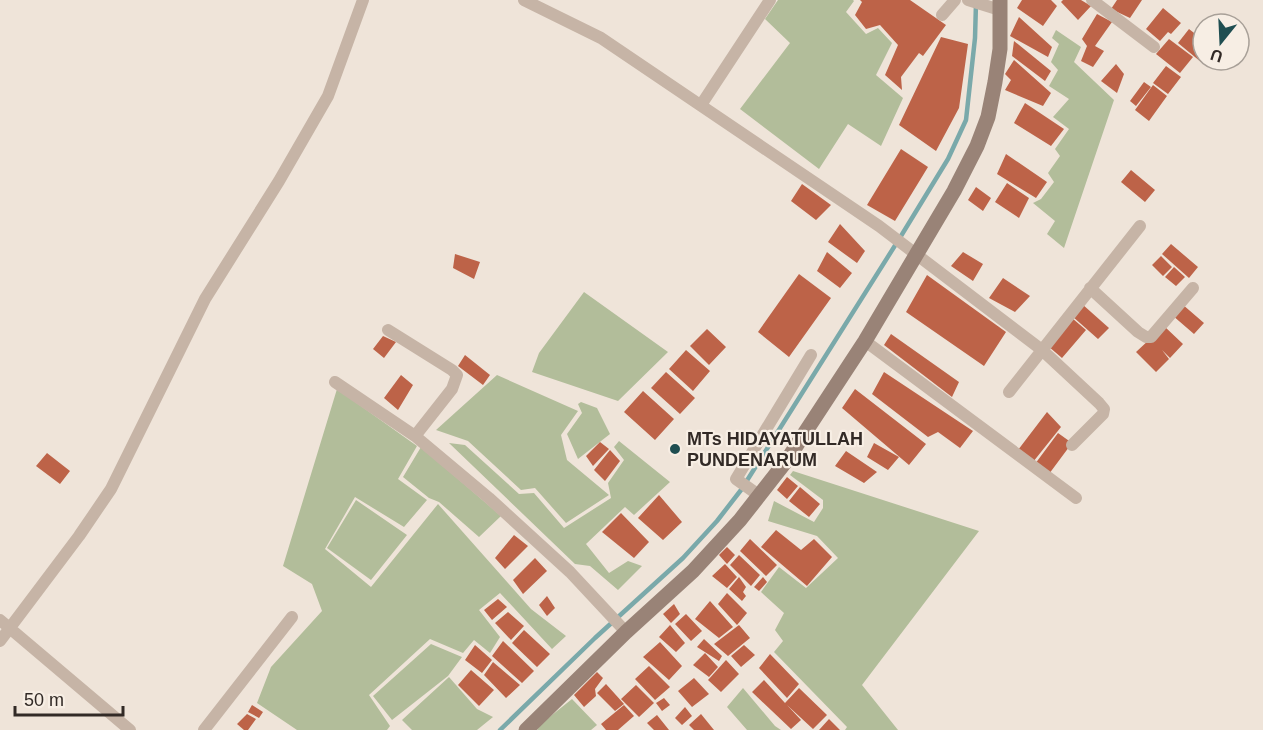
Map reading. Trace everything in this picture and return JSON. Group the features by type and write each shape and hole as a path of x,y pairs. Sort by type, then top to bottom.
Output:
{"main road":[{"path":"526,730 623,628 693,571 741,520 756,494 787,460 865,341 912,251 954,191 977,146 988,117 1000,49 1000,5"}],"street":[{"path":"0,641 4,624 79,536 111,489 206,300 328,96 363,0"},
{"path":"524,0 601,38 701,105 879,226 1042,350 1104,409 1103,414 1072,445"},
{"path":"701,105 770,0"},
{"path":"942,15 955,0"},
{"path":"969,0 1000,5"},
{"path":"1092,0 1154,47"},
{"path":"1009,392 1140,226"},
{"path":"1090,288 1146,337 1151,337 1193,288"},
{"path":"388,330 457,375 452,389 415,436"},
{"path":"865,341 1076,498"},
{"path":"756,494 736,479 811,355"},
{"path":"335,382 415,436 489,498 570,572 623,628"},
{"path":"204,730 292,617"},
{"path":"4,624 130,730"}],"green space":[{"path":"778,0 853,0 846,12 866,34 878,28 892,43 876,75 903,98 881,146 848,124 819,169 740,109 790,43 765,19"},
{"path":"1056,30 1081,47 1074,62 1114,100 1064,248 1047,234 1055,221 1033,203 1041,199 1054,182 1048,173 1060,156 1055,149 1069,129 1053,117 1069,99 1049,86 1058,70 1051,62 1059,44 1052,38"},
{"path":"584,292 668,352 618,401 532,372 539,353"},
{"path":"497,375 578,411 561,435 567,460 609,495 566,523 535,488 521,490 468,441 436,430"},
{"path":"337,389 417,446 398,479 427,500 404,527 355,497 325,549 371,587 438,504 531,609 566,636 552,649 500,593 479,610 500,637 490,653 474,640 463,653 430,639 369,695 390,726 387,730 297,730 257,703 271,667 322,611 312,584 283,566"},
{"path":"581,402 597,408 610,434 578,459 567,434 582,413 578,404"},
{"path":"619,441 670,482 634,515 625,507 586,544 609,573 628,561 642,566 618,590 590,566 575,564 449,443 465,445 519,494 534,493 564,528 611,498 608,483 624,460 614,447"},
{"path":"421,447 501,516 479,537 439,502 429,498 403,477"},
{"path":"793,471 979,531 862,685 898,730 845,730 847,727 774,652 783,641 775,630 784,613 761,592 779,567 806,588 838,558 817,536 768,521 774,501 814,522 823,508 823,500 790,475"},
{"path":"356,500 407,535 371,580 327,548"},
{"path":"431,644 462,657 448,676 392,720 373,696"},
{"path":"449,677 477,709 493,717 477,730 412,730 402,720"},
{"path":"743,688 781,730 747,730 727,707"},
{"path":"572,699 597,725 591,730 537,730 542,723"}],"building":[{"path":"860,0 910,0 946,25 923,56 919,53 901,77 902,90 885,75 898,45 880,25 866,29 855,15 862,2"},
{"path":"1022,0 1051,0 1057,6 1043,26 1017,8"},
{"path":"1081,0 1091,6 1078,20 1061,2"},
{"path":"1117,0 1142,0 1130,18 1111,9"},
{"path":"1163,8 1181,23 1171,34 1168,32 1160,41 1146,29"},
{"path":"1097,14 1112,22 1095,46 1104,51 1093,67 1081,61 1087,46 1082,39"},
{"path":"1019,17 1052,47 1048,57 1010,36"},
{"path":"1189,29 1191,31 1191,54 1178,43"},
{"path":"941,37 968,44 959,108 936,151 899,125"},
{"path":"1169,39 1191,56 1191,59 1180,73 1156,54"},
{"path":"1014,41 1051,71 1045,81 1012,56"},
{"path":"1014,60 1051,93 1043,106 1005,90 1011,80 1005,74"},
{"path":"1116,64 1124,74 1117,93 1101,81"},
{"path":"1166,66 1181,77 1168,94 1153,83"},
{"path":"1144,82 1151,87 1136,106 1130,101"},
{"path":"1153,85 1167,96 1149,121 1135,110"},
{"path":"1025,103 1064,129 1051,146 1014,123"},
{"path":"901,149 928,167 895,221 867,205"},
{"path":"1006,154 1047,182 1036,198 997,174"},
{"path":"1131,170 1155,190 1145,202 1121,182"},
{"path":"1007,183 1029,198 1019,218 995,202"},
{"path":"802,184 831,205 816,220 791,201"},
{"path":"976,187 991,198 983,211 968,200"},
{"path":"840,224 865,251 857,263 828,242"},
{"path":"1171,244 1198,267 1189,278 1162,254"},
{"path":"827,252 852,273 840,288 817,271"},
{"path":"963,252 983,264 973,281 951,266"},
{"path":"455,254 480,262 474,279 453,268"},
{"path":"1161,256 1172,267 1163,276 1152,265"},
{"path":"1174,267 1185,277 1176,286 1165,277"},
{"path":"799,274 831,298 789,357 758,332"},
{"path":"927,275 1006,332 984,366 906,312"},
{"path":"1003,278 1030,296 1015,312 989,298"},
{"path":"1082,304 1109,328 1098,339 1072,316"},
{"path":"1182,304 1204,323 1194,334 1172,315"},
{"path":"1072,318 1086,330 1062,358 1048,346"},
{"path":"1164,326 1183,344 1170,358 1162,350 1169,359 1156,372 1136,352"},
{"path":"707,329 726,347 709,365 690,346"},
{"path":"891,334 959,382 952,397 884,345"},
{"path":"383,336 396,342 384,358 373,349"},
{"path":"686,350 710,371 693,391 669,369"},
{"path":"465,355 490,375 483,385 458,366"},
{"path":"666,372 695,398 680,414 651,388"},
{"path":"884,372 973,431 960,448 938,432 928,437 872,394"},
{"path":"401,375 413,385 398,410 384,398"},
{"path":"855,389 926,444 909,465 842,408"},
{"path":"643,391 674,419 655,440 624,412"},
{"path":"1047,412 1061,427 1033,462 1018,450"},
{"path":"1058,433 1072,443 1049,474 1035,464"},
{"path":"600,442 609,449 593,466 586,456"},
{"path":"874,443 899,457 888,470 867,457"},
{"path":"610,450 620,461 605,481 594,470"},
{"path":"846,451 877,472 864,483 835,466"},
{"path":"47,453 70,471 60,484 36,466"},
{"path":"787,477 798,486 787,499 777,490"},
{"path":"800,487 820,504 809,517 789,501"},
{"path":"659,495 682,522 663,540 638,518"},
{"path":"621,513 649,542 634,558 602,532"},
{"path":"776,530 801,550 814,539 832,557 807,586 761,547"},
{"path":"514,535 528,546 505,569 495,558"},
{"path":"750,539 777,565 766,576 740,551"},
{"path":"727,547 735,555 727,564 719,555"},
{"path":"739,555 760,575 751,586 730,565"},
{"path":"535,558 547,571 523,594 513,580"},
{"path":"725,564 737,577 727,588 712,576"},
{"path":"739,577 746,587 743,592 746,596 742,601 729,589"},
{"path":"763,577 767,582 759,591 754,587"},
{"path":"727,593 747,613 737,625 718,604"},
{"path":"547,596 555,608 547,616 539,605"},
{"path":"498,599 507,607 492,620 484,610"},
{"path":"710,601 733,627 719,638 695,619"},
{"path":"674,604 680,614 671,623 663,614"},
{"path":"508,612 524,626 511,640 495,623"},
{"path":"686,614 702,631 691,641 675,624"},
{"path":"670,625 685,643 676,652 659,637"},
{"path":"739,625 750,638 728,656 714,644"},
{"path":"524,630 550,654 537,667 512,643"},
{"path":"704,639 722,656 719,661 697,647"},
{"path":"503,641 534,671 522,683 492,656"},
{"path":"660,642 682,666 669,680 643,657"},
{"path":"475,645 492,660 482,673 465,660"},
{"path":"744,645 755,655 741,667 731,656"},
{"path":"705,653 718,667 709,677 693,665"},
{"path":"770,654 799,684 787,698 759,668"},
{"path":"726,660 739,674 721,692 708,680"},
{"path":"493,662 520,685 506,698 484,675"},
{"path":"649,666 670,687 655,700 635,679"},
{"path":"471,670 494,690 479,706 458,685"},
{"path":"597,672 603,678 595,689 596,696 584,707 574,695"},
{"path":"694,678 709,694 692,707 678,691"},
{"path":"764,680 785,703 799,688 827,715 813,729 787,705 801,720 791,729 752,692"},
{"path":"606,684 624,704 615,711 597,693"},
{"path":"636,685 654,703 639,717 621,699"},
{"path":"664,698 670,705 662,711 656,703"},
{"path":"252,705 263,712 259,718 248,712"},
{"path":"624,705 634,716 618,730 606,730 601,724"},
{"path":"685,707 692,716 682,725 675,718"},
{"path":"247,714 256,719 248,730 244,730 237,724"},
{"path":"701,714 714,730 694,730 689,725"},
{"path":"657,715 669,730 654,730 647,723"},
{"path":"829,719 840,730 819,730"}],"waterway":[{"path":"500,730 595,638 683,558 717,521 741,490 948,159 966,120 975,38 976,3"}],"place":[{"name":"MTs HIDAYATULLAH PUNDENARUM","path":"675,449"}]}
